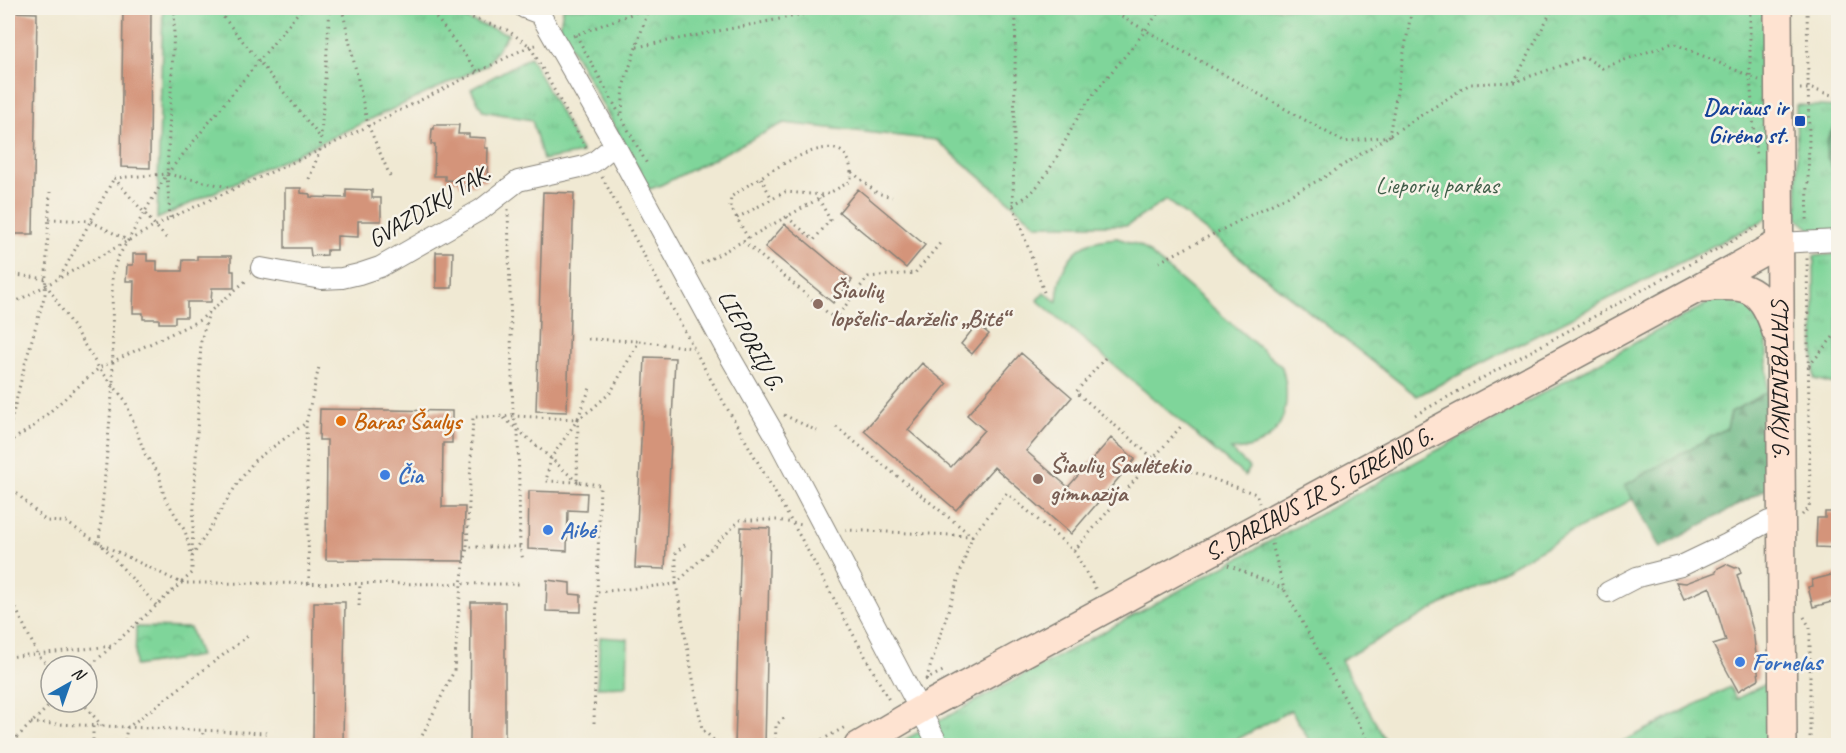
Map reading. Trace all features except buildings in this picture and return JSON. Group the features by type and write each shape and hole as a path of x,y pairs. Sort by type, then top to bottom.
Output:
{"street":[{"name":"STATYBININKŲ G.","path":"1778,8 1781,348 1792,518 1783,746"},
{"name":"LIEPORIŲ G.","path":"536,10 615,145 778,440 939,746"},
{"name":"GVAZDIKŲ TAK.","path":"261,268 321,279 342,278 380,267 482,209 518,182 585,166 594,162 615,145"},
{"path":"1779,243 1839,240"},
{"name":"S. DARIAUS IR S. GIRĖNO G.","path":"855,735 921,709 1779,243"},
{"path":"1697,289 1731,285 1748,290 1759,297 1767,308 1781,348"},
{"path":"1608,592 1637,577 1681,566 1769,521 1792,518"}],"path":[{"path":"170,218 167,174 175,8"},
{"path":"216,8 321,138"},
{"path":"156,605 99,542 113,384 112,276 117,259 167,174 302,8"},
{"path":"309,179 320,150 330,8"},
{"path":"342,8 368,125 390,176"},
{"path":"429,8 478,72"},
{"path":"444,8 507,30 530,46 693,348 890,702"},
{"path":"8,306 170,218 320,150 530,46 576,35 648,8"},
{"path":"615,145 622,115 624,84 648,8"},
{"path":"637,47 836,8"},
{"path":"1016,8 1013,205 1044,292"},
{"path":"1106,8 1344,142 1389,136"},
{"path":"1013,205 1032,192 1062,149 1073,125 1086,105 1146,31 1161,8"},
{"path":"1389,136 1412,8"},
{"path":"1514,82 1553,8"},
{"path":"1750,8 1750,76 1756,163"},
{"path":"1792,518 1809,508 1810,498 1807,8"},
{"path":"576,35 648,165"},
{"path":"1160,262 1323,178 1470,84 1514,82 1585,57 1602,68 1673,43 1765,82 1839,97"},
{"path":"695,255 701,264 787,217 851,181 852,172 846,157 840,150 832,147 820,148 803,154 731,197 730,206 748,238"},
{"path":"852,172 877,193 892,197"},
{"path":"114,178 167,174 235,189"},
{"path":"114,178 167,239"},
{"path":"60,277 114,178"},
{"path":"761,178 772,199"},
{"path":"508,189 513,416 518,430 522,560"},
{"path":"8,434 47,279 50,192"},
{"path":"737,218 785,192 825,195"},
{"path":"787,217 814,240 830,220 819,199"},
{"path":"49,219 90,221 129,241"},
{"path":"743,241 835,319 867,277 915,273 942,242"},
{"path":"8,443 34,426 99,368 200,320 261,268"},
{"path":"8,274 47,279"},
{"path":"46,284 99,368 125,400 145,453 159,474 165,496 185,531 192,557"},
{"path":"99,658 192,573 201,341 210,311"},
{"path":"1808,368 1839,331"},
{"path":"588,339 639,341 693,348"},
{"path":"417,746 454,671 461,584 467,547 474,417 578,419 611,392 639,341"},
{"path":"1105,358 1076,392 1153,458 1256,494 1284,589 1371,746"},
{"path":"309,584 306,423 319,367"},
{"path":"590,387 578,419 551,458 546,481 600,485 594,723"},
{"path":"779,405 785,415 817,432"},
{"path":"503,416 577,482"},
{"path":"577,482 578,419"},
{"path":"192,557 237,484 255,460 306,423"},
{"path":"1074,551 1183,423"},
{"path":"836,427 972,536"},
{"path":"8,485 46,521 66,522 99,542 181,583 522,584"},
{"path":"921,709 926,680 972,536 1007,493 1074,551 1096,590"},
{"path":"597,592 676,584 740,520 778,520 824,529 972,536"},
{"path":"686,544 676,552 676,584 702,729 720,746"},
{"path":"467,547 520,547"},
{"path":"1203,555 1284,589"},
{"path":"359,606 360,582"},
{"path":"8,592 38,655"},
{"path":"1800,608 1810,628 1810,746"},
{"path":"124,746 127,728 248,636"},
{"path":"8,657 112,646"},
{"path":"8,746 40,714"},
{"path":"92,714 102,726"},
{"path":"775,746 776,725 784,717"},
{"path":"31,723 267,733"},
{"path":"93,725 93,746"},
{"path":"199,746 204,730"},
{"path":"811,746 855,735"}],"green space":[{"path":"163,8 434,8 508,34 487,65 157,219"},
{"name":"Lieporių parkas","path":"563,8 1768,8 1770,217 1417,396 1166,200 1128,225 1037,225 936,140 784,123 649,189 560,27"},
{"path":"530,57 582,153 543,160 532,120 483,111 471,89"},
{"path":"1796,105 1838,107 1838,123 1828,136 1826,155 1838,180 1838,230 1813,231 1798,219"},
{"path":"1838,123 1838,180 1830,164 1827,145"},
{"path":"1117,238 1141,246 1282,367 1286,398 1280,424 1262,443 1231,450 1250,468 1245,476 1037,300 1044,292 1057,302 1064,268 1081,248 1092,242"},
{"path":"1838,254 1838,385 1814,379 1814,256"},
{"path":"1744,295 1767,328 1767,392 1731,412 1727,428 1626,485 1633,499 1341,660 1388,745 1312,745 1291,710 1227,745 893,746 1721,296"},
{"path":"1767,392 1768,488 1660,548 1625,485 1727,428 1731,412"},
{"path":"136,627 190,628 200,656 135,666"},
{"path":"600,637 628,639 627,686 597,687"},
{"path":"1770,682 1770,745 1614,746 1730,687 1736,699"}],"place":[{"name":"Dariaus ir Girėno st.","path":"1800,121"},
{"name":"Šiaulių lopšelis-darželis „Bitė“","path":"818,304"},
{"name":"Baras Šaulys","path":"341,421"},
{"name":"Čia","path":"385,475"},
{"name":"Šiaulių Saulėtekio gimnazija","path":"1038,479"},
{"name":"Aibė","path":"548,530"},
{"name":"Fornelas","path":"1740,662"}]}
